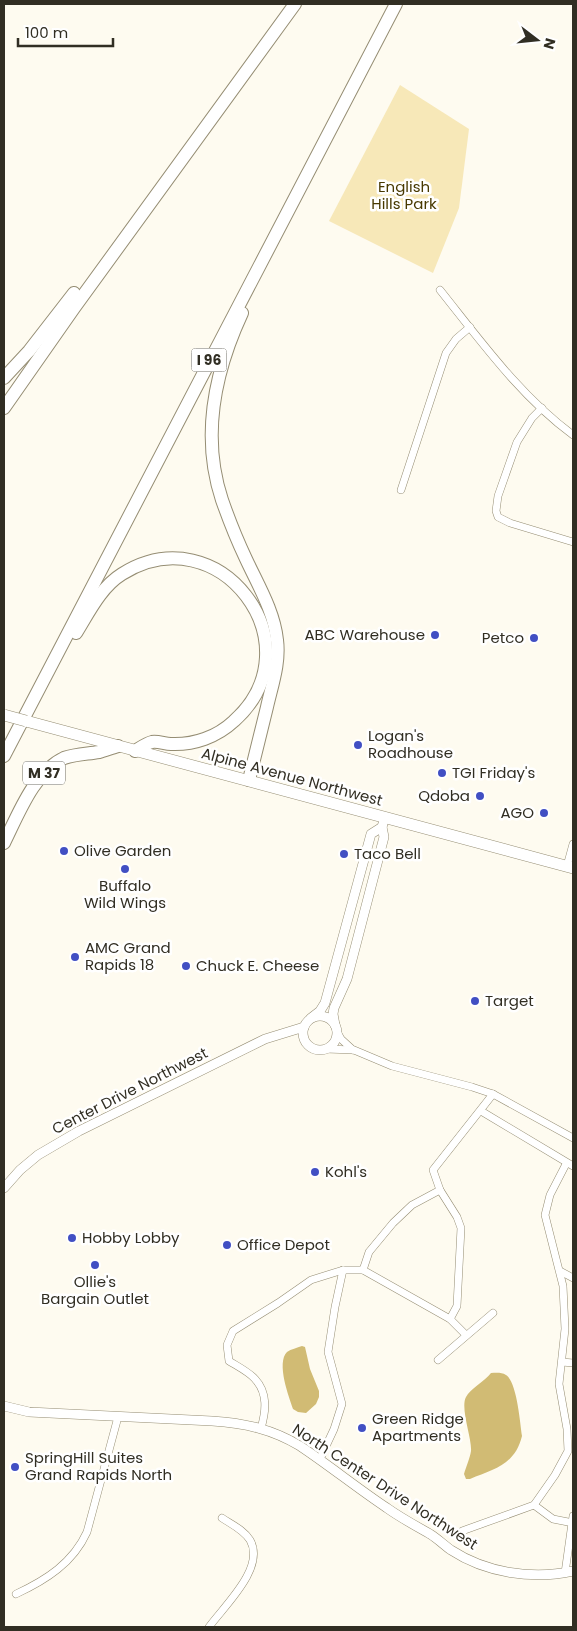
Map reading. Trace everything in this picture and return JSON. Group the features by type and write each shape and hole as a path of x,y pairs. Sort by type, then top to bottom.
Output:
{"highway":[{"path":"4,408 139,217 295,4"},
{"name":"I 96","path":"4,756 396,4"},
{"path":"249,780 274,677 277,641 270,612 222,499 214,459 213,414 218,379 226,351 288,208"},
{"path":"4,378 29,351 112,244 139,217"},
{"path":"46,673 61,657 103,592 122,574 136,566 151,561 172,558 189,560 218,570 233,581 244,591 255,607 262,624 265,641 265,663 261,680 254,696 234,722 210,737 184,744 152,742 135,751"},
{"name":"Alpine Avenue Northwest","path":"4,715 331,802 383,822 570,867"},
{"name":"M 37","path":"4,843 34,786 53,765 76,754 98,752 118,746"}],"street":[{"path":"440,290 510,376 573,435"},
{"path":"401,490 446,353 456,339 470,327"},
{"path":"542,408 532,418 517,442 498,496 496,511 498,517 510,523 573,542"},
{"path":"306,1043 303,1032 304,1026 320,1011 325,1003 371,834 383,822"},
{"path":"326,1049 334,1041 334,1008 347,978 384,836 383,822"},
{"path":"570,867 573,844"},
{"path":"311,1018 316,1016 327,1018 341,1039 354,1050 398,1068 493,1094 573,1138"},
{"name":"Center Drive Northwest","path":"4,1188 20,1170 38,1155 79,1131 265,1038 304,1026"},
{"path":"279,1034 306,1043 315,1049 354,1050"},
{"path":"450,1319 457,1306 461,1228 440,1190 433,1170 493,1094"},
{"path":"462,1531 534,1505 555,1475 568,1451 567,1429 559,1384 565,1312 563,1286 545,1215 550,1195 570,1165 481,1111"},
{"path":"363,1270 369,1252 393,1223 412,1205 440,1190"},
{"path":"320,1459 334,1429 342,1404 328,1352 343,1270"},
{"path":"261,1428 266,1405 263,1392 255,1378 229,1361 227,1345 233,1330 310,1280 343,1270 363,1270 450,1319 466,1335"},
{"path":"560,1271 573,1278"},
{"path":"438,1360 493,1313"},
{"path":"562,1362 573,1364"},
{"path":"4,1406 29,1412 118,1417 87,1532 82,1544 62,1567 33,1586 16,1594"},
{"name":"North Center Drive Northwest","path":"118,1417 239,1423 261,1428 284,1436 320,1459 388,1509 470,1560 491,1568 517,1573 540,1575 569,1572"},
{"path":"534,1505 553,1519 573,1520 569,1572"},
{"path":"209,1627 249,1574 253,1558 253,1548 249,1539 238,1528 222,1518"}],"green space":[{"name":"English Hills Park","path":"400,85 469,129 459,208 433,273 329,221"}],"shaded area":[{"path":"302,1346 305,1347 310,1369 319,1391 316,1404 306,1413 293,1409 286,1389 283,1372 284,1357 287,1352"},
{"path":"491,1373 502,1373 510,1379 517,1403 522,1436 519,1446 509,1460 495,1469 466,1479 464,1474 471,1451 464,1408 466,1397"}],"place":[{"name":"ABC Warehouse","path":"435,635"},
{"name":"Petco","path":"534,638"},
{"name":"Logan's Roadhouse","path":"358,745"},
{"name":"TGI Friday's","path":"442,773"},
{"name":"Qdoba","path":"480,796"},
{"name":"AGO","path":"544,813"},
{"name":"Olive Garden","path":"64,851"},
{"name":"Taco Bell","path":"344,854"},
{"name":"Buffalo Wild Wings","path":"125,869"},
{"name":"AMC Grand Rapids 18","path":"75,957"},
{"name":"Chuck E. Cheese","path":"186,966"},
{"name":"Target","path":"475,1001"},
{"name":"Kohl's","path":"315,1172"},
{"name":"Hobby Lobby","path":"72,1238"},
{"name":"Office Depot","path":"227,1245"},
{"name":"Ollie's Bargain Outlet","path":"95,1265"},
{"name":"Green Ridge Apartments","path":"362,1428"},
{"name":"SpringHill Suites Grand Rapids North","path":"15,1467"}]}
